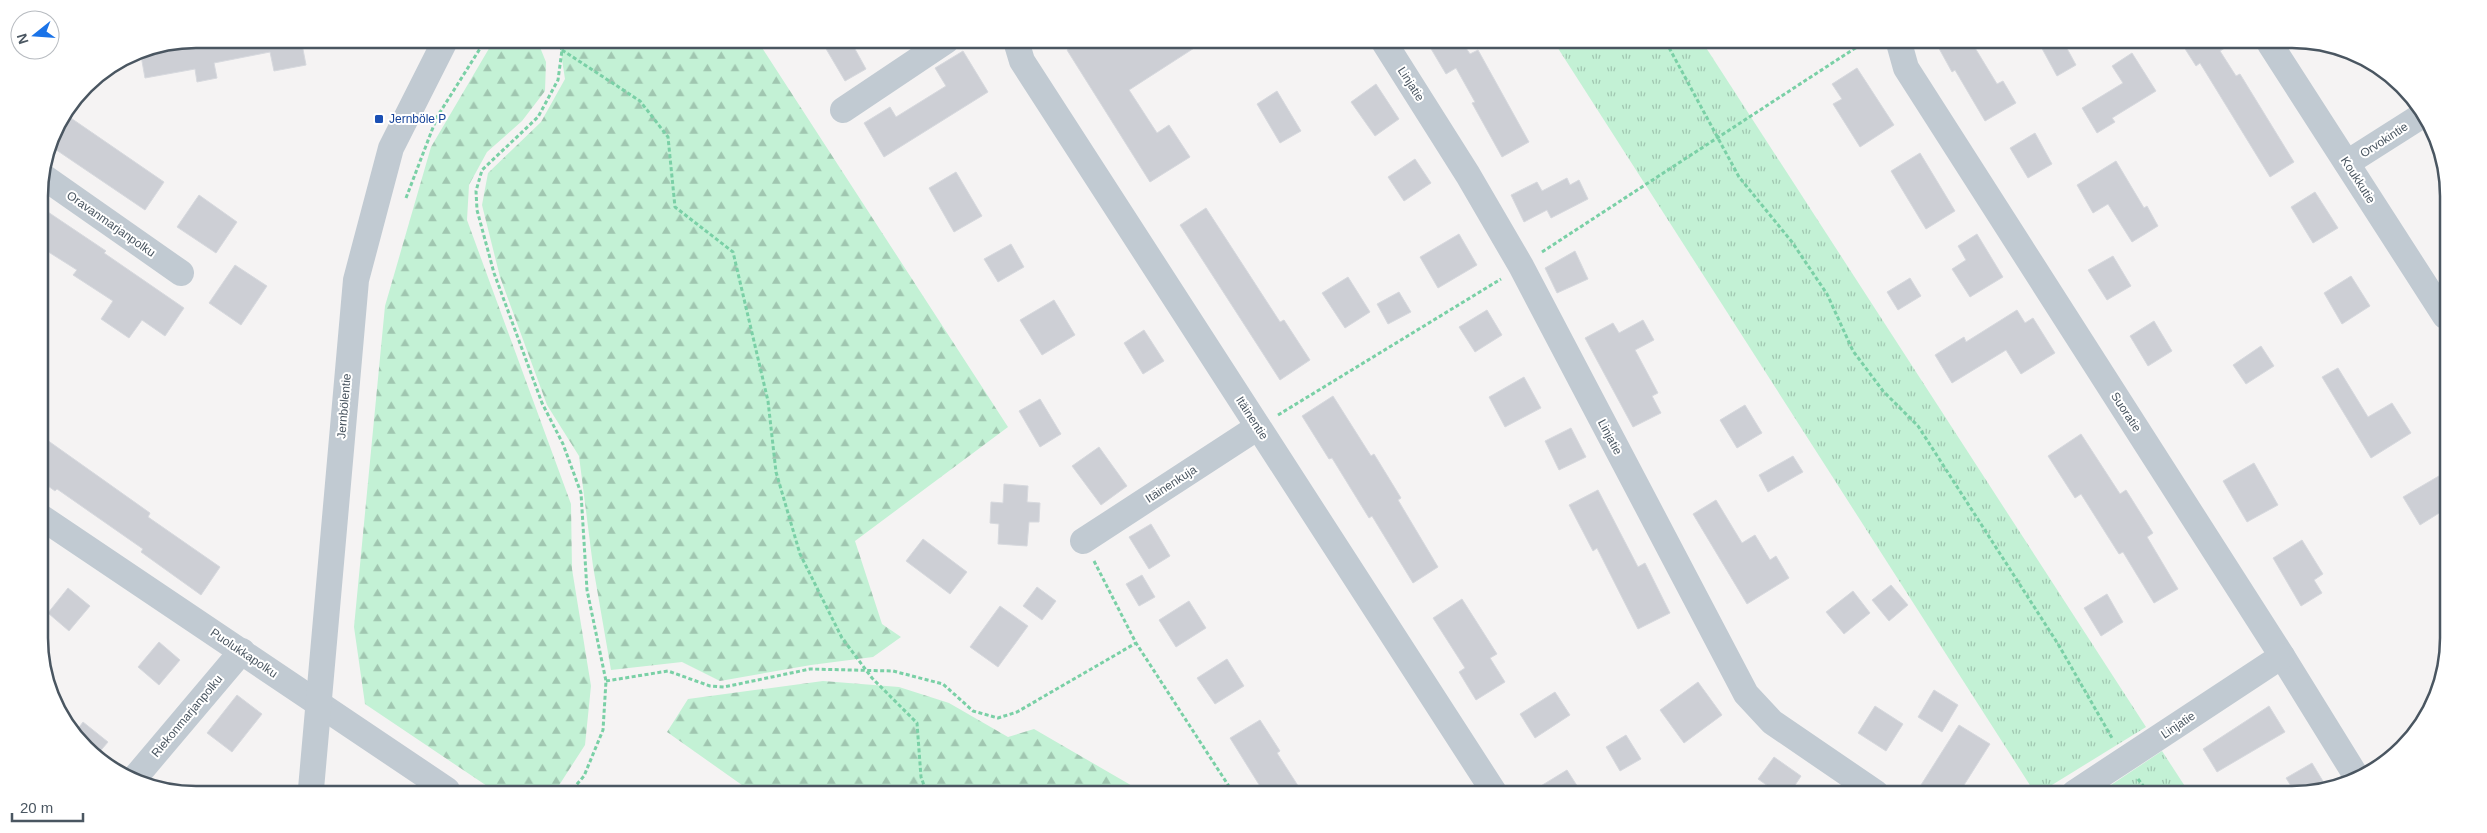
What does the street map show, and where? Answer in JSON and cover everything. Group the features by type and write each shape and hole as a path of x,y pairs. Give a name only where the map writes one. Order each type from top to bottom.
{"street":[{"name":"Jernbölentie","path":"311,786 356,280 391,148 442,47"},
{"path":"843,110 937,47"},
{"name":"Itäinentie","path":"1018,47 1022,61 1490,785"},
{"name":"Linjatie","path":"1387,47 1460,161 1521,266 1746,694 1772,722 1865,785"},
{"name":"Suoratie","path":"1900,47 1906,68 2282,656 2353,772"},
{"name":"Koukkutie","path":"2272,47 2440,308"},
{"name":"Orvokintie","path":"2348,164 2418,118"},
{"name":"Oravanmarjanpolku","path":"49,180 181,273"},
{"name":"Itäinenkuja","path":"1083,541 1258,427"},
{"name":"Puolukkapolku","path":"47,521 441,786"},
{"name":"Riekonmarjanpolku","path":"138,774 242,651"},
{"name":"Linjatie","path":"2087,785 2282,656"}],"path":[{"path":"405,201 437,117 482,47"},
{"path":"560,47 562,50 640,101 668,137 675,208 732,252 768,401 776,472 800,554 842,638 867,671 917,723 921,777 924,786"},
{"path":"1669,47 1739,177 1792,242 1827,294 1852,351 1883,391 1918,426 2058,644 2125,761 2143,785"},
{"path":"1258,427 1521,266 1857,47"},
{"path":"562,50 558,80 538,118 482,170 476,191 476,200 494,273 542,403 563,444 581,493 587,590 606,681 603,730 584,776 576,786"},
{"path":"1083,541 1136,643 1228,786"},
{"path":"606,681 668,671 710,686 724,687 810,669 893,672 943,684 973,711 998,718 1018,712 1136,643"}],"green space":[{"path":"490,47 540,47 546,62 545,91 522,121 487,152 469,185 467,220 571,504 572,569 591,686 585,745 559,786 487,786 365,704 354,627 385,306 431,147"},
{"path":"560,47 762,47 1008,427 855,541 882,624 901,637 873,657 811,665 720,681 682,662 611,670 593,566 579,456 547,405 500,277 482,205 488,173 541,122 565,79"},
{"path":"1557,47 1706,47 2146,727 2052,785 2030,785"},
{"path":"823,681 899,687 949,703 1008,737 1034,729 1132,786 743,786 667,732 688,699"},
{"path":"2162,751 2184,785 2111,785"}],"building":[{"path":"195,47 303,47 306,65 274,71 270,52 214,63 217,78 197,82 195,69 145,78 141,58 176,49"},
{"path":"825,47 854,47 866,69 845,81"},
{"path":"1072,47 1196,47 1129,90 1157,133 1169,125 1190,157 1150,182 1067,50"},
{"path":"1430,47 1465,47 1470,54 1478,50 1529,142 1502,157 1472,103 1475,102 1456,68 1446,74"},
{"path":"1938,47 1974,47 1997,84 2003,81 2016,103 1985,121 1955,70 1952,72"},
{"path":"2041,47 2066,47 2076,65 2057,76"},
{"path":"2184,47 2226,47 2220,51 2236,76 2240,74 2294,162 2270,177 2200,63 2196,66"},
{"path":"963,51 988,92 884,157 864,123 890,107 896,117 946,86 935,68"},
{"path":"2132,53 2156,91 2112,118 2115,122 2097,133 2082,108 2123,83 2112,66"},
{"path":"1857,68 1894,125 1860,147 1833,104 1842,99 1832,84"},
{"path":"1376,84 1399,119 1375,136 1351,102"},
{"path":"1277,91 1301,131 1280,143 1257,104"},
{"path":"70,117 164,182 145,210 56,149"},
{"path":"2035,133 2052,164 2028,178 2010,148"},
{"path":"1920,153 1955,211 1926,229 1891,171"},
{"path":"1415,159 1431,183 1404,201 1388,177"},
{"path":"2116,161 2144,208 2147,206 2158,226 2132,242 2108,204 2093,213 2077,185"},
{"path":"956,172 982,216 954,232 929,188"},
{"path":"1567,178 1570,185 1579,180 1588,199 1551,218 1547,210 1524,222 1511,195 1537,182 1542,191"},
{"path":"2315,192 2338,228 2313,243 2291,207"},
{"path":"199,195 237,222 216,253 177,227"},
{"path":"1206,208 1280,322 1284,320 1310,360 1280,380 1180,225"},
{"path":"48,212 106,251 104,253 184,308 165,336 142,320 129,338 101,319 113,301 73,275 77,270 48,252"},
{"path":"1459,234 1477,265 1438,288 1420,257"},
{"path":"1977,234 2003,277 1970,297 1952,269 1966,260 1958,246"},
{"path":"1011,244 1024,267 998,282 984,259"},
{"path":"1575,251 1588,279 1557,293 1545,268"},
{"path":"2113,256 2131,286 2107,300 2088,270"},
{"path":"235,265 267,286 241,325 209,303"},
{"path":"2351,276 2370,306 2342,324 2324,293"},
{"path":"1348,277 1370,312 1345,328 1322,293"},
{"path":"1910,278 1921,296 1898,310 1887,292"},
{"path":"1399,292 1411,312 1388,324 1377,304"},
{"path":"1054,300 1075,335 1042,355 1020,320"},
{"path":"1487,310 1502,335 1475,352 1459,327"},
{"path":"2017,310 2025,323 2033,318 2055,353 2021,374 2006,350 1952,383 1935,355 1964,337 1966,342"},
{"path":"1643,320 1654,340 1635,350 1658,393 1652,396 1661,413 1633,427 1585,338 1613,323 1619,333"},
{"path":"2154,321 2172,351 2148,366 2130,336"},
{"path":"1144,330 1164,361 1143,374 1124,343"},
{"path":"2261,346 2274,366 2246,384 2233,365"},
{"path":"2338,368 2368,417 2392,403 2411,433 2371,458 2322,377"},
{"path":"1524,377 1541,408 1505,427 1489,397"},
{"path":"1333,396 1371,456 1374,454 1401,498 1398,500 1438,567 1413,583 1372,516 1369,518 1332,458 1329,459 1302,416"},
{"path":"1040,399 1061,434 1040,447 1019,411"},
{"path":"1745,405 1762,433 1737,448 1720,420"},
{"path":"1571,428 1586,457 1559,470 1545,441"},
{"path":"2081,434 2120,494 2126,490 2153,533 2147,537 2178,589 2154,603 2123,552 2119,554 2081,494 2075,498 2048,456"},
{"path":"47,440 150,513 148,517 220,567 201,595 141,552 143,549 57,489 55,491 47,486"},
{"path":"1099,447 1127,486 1101,505 1072,466"},
{"path":"1793,456 1803,472 1768,492 1759,475"},
{"path":"2254,463 2278,505 2247,522 2223,481"},
{"path":"2440,475 2440,512 2420,525 2403,497"},
{"path":"1004,484 1028,486 1027,502 1040,503 1039,522 1029,522 1027,546 998,544 999,524 990,523 991,502 1003,503"},
{"path":"1598,490 1638,567 1645,563 1670,613 1638,629 1597,548 1593,551 1569,505"},
{"path":"1716,500 1742,543 1755,535 1770,560 1776,556 1789,578 1747,604 1693,514"},
{"path":"1151,524 1170,556 1149,569 1129,537"},
{"path":"923,539 967,572 950,594 906,561"},
{"path":"2302,540 2323,574 2314,580 2322,593 2301,606 2273,558"},
{"path":"1142,575 1155,597 1139,606 1126,584"},
{"path":"1891,585 1908,605 1889,621 1872,600"},
{"path":"1037,587 1056,601 1042,620 1023,606"},
{"path":"68,588 90,606 69,631 48,613"},
{"path":"1853,591 1870,613 1844,634 1826,612"},
{"path":"2107,594 2123,622 2101,636 2084,608"},
{"path":"1462,599 1497,654 1490,658 1505,682 1476,700 1459,672 1465,668 1433,618"},
{"path":"1189,601 1206,628 1176,647 1159,620"},
{"path":"1000,606 1028,626 998,667 970,647"},
{"path":"159,642 180,660 159,685 138,667"},
{"path":"1227,659 1244,686 1215,704 1197,678"},
{"path":"1698,682 1722,715 1684,743 1660,710"},
{"path":"1934,690 1958,705 1942,732 1918,717"},
{"path":"1555,692 1570,715 1535,738 1520,714"},
{"path":"237,695 262,714 232,752 207,733"},
{"path":"1875,706 1903,724 1886,751 1858,733"},
{"path":"2269,706 2285,732 2217,772 2203,749"},
{"path":"1260,720 1280,751 1277,753 1298,785 1260,785 1230,738"},
{"path":"83,722 108,742 100,751 78,728"},
{"path":"1959,725 1990,744 1964,785 1921,785"},
{"path":"1626,735 1641,759 1620,771 1606,747"},
{"path":"1774,757 1801,776 1795,785 1767,785 1758,779"},
{"path":"2312,763 2324,782 2290,785 2286,778"},
{"path":"1567,770 1577,785 1542,785"}],"place":[{"name":"Jernböle P","path":"379,119"}]}
